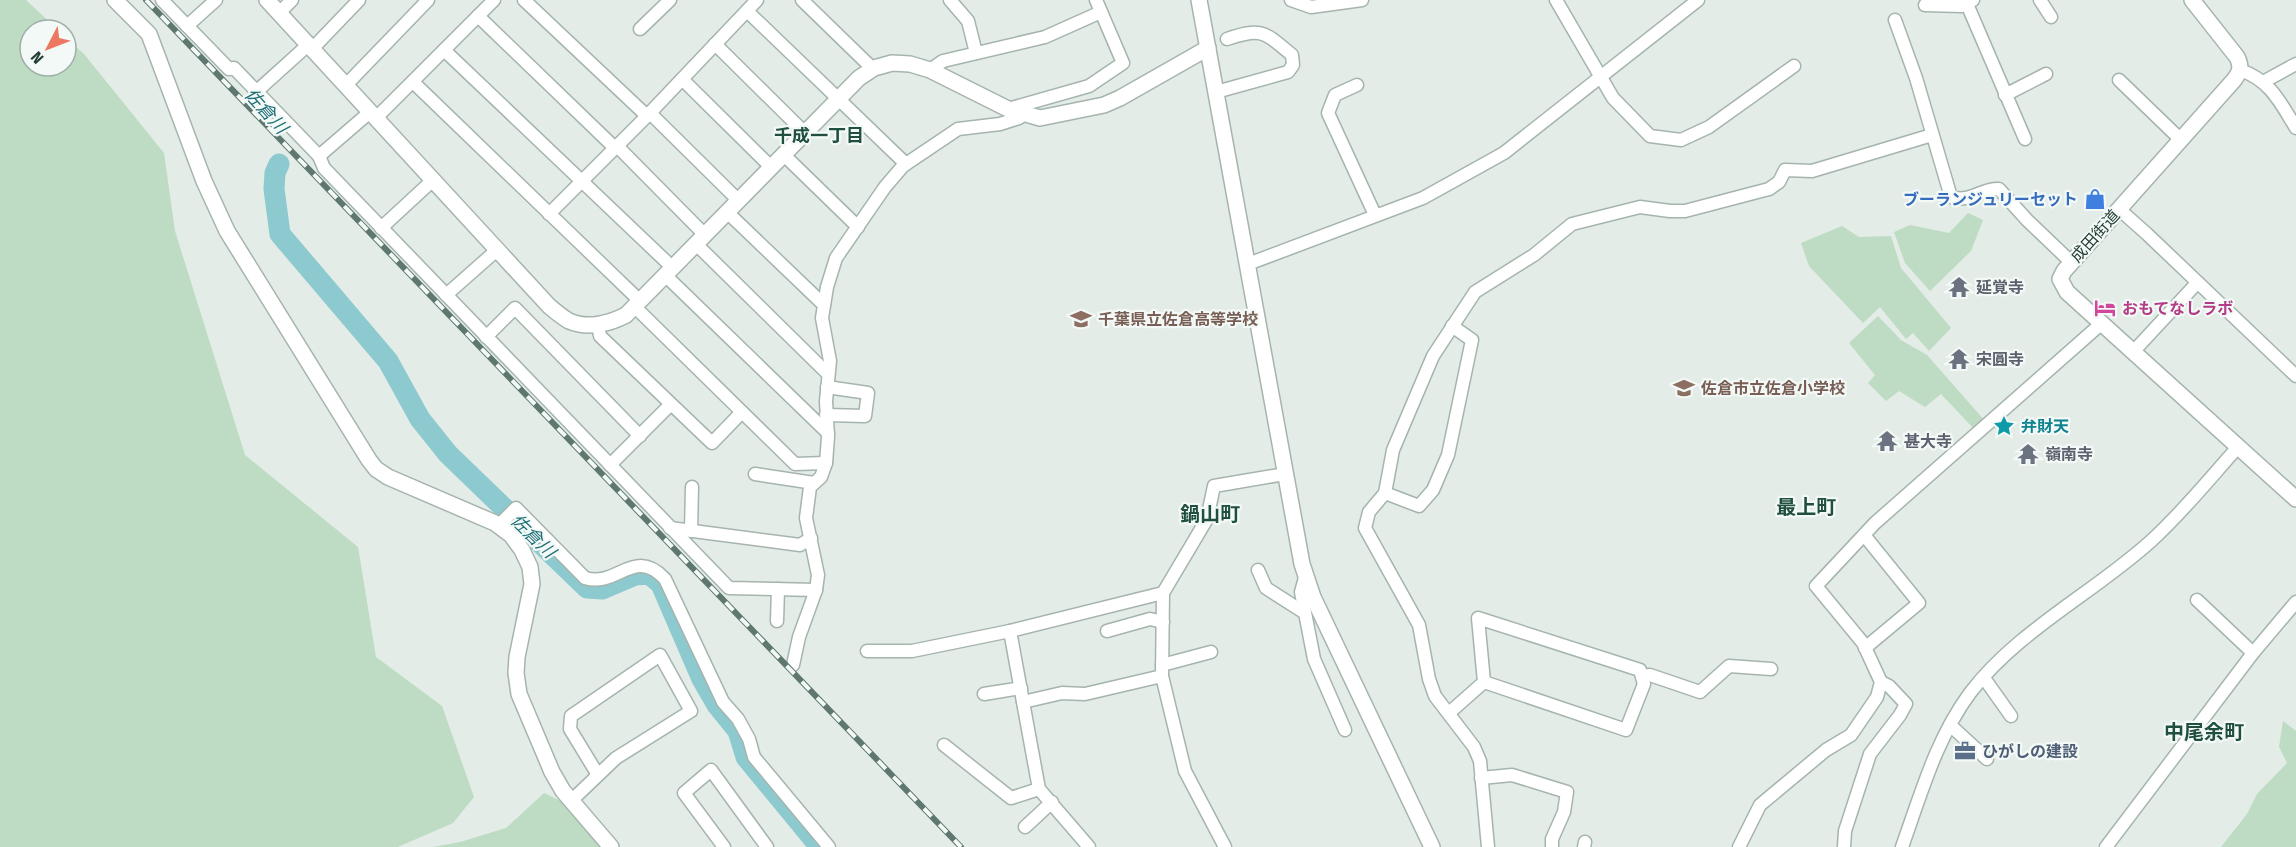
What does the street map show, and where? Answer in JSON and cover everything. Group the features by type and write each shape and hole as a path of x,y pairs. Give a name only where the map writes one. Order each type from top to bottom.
{"street":[{"path":"116,0 149,34 204,181 227,231 369,460 376,469 388,477 498,525 511,534 522,550 530,567 532,584 517,657 516,673 519,694 552,772 571,801 611,847"},
{"path":"162,0 229,69 234,68 318,156 324,168 381,228 729,588 816,590"},
{"path":"187,26 216,0"},
{"path":"267,0 549,306 570,321 598,326 614,322 626,315 859,78 873,69 892,63 910,64 930,70 1013,111 1040,118 1104,105 1208,48"},
{"path":"279,13 292,0"},
{"path":"256,91 310,47 359,0"},
{"path":"345,85 428,0"},
{"path":"318,156 413,82 494,0"},
{"path":"524,0 739,201"},
{"path":"640,28 670,0"},
{"path":"549,214 648,115 757,0"},
{"path":"802,0 873,69"},
{"path":"950,0 968,21 976,53"},
{"path":"1199,0 1285,474 1306,574 1313,597 1432,847"},
{"path":"1291,0 1311,7 1362,0"},
{"path":"1556,0 1613,98 1650,136 1681,140 1709,127 1794,66"},
{"path":"1248,264 1424,198 1504,153 1698,0"},
{"path":"2040,0 2051,17"},
{"path":"2192,0 2236,57 2240,63 2240,70 2252,74 2270,88 2296,128"},
{"path":"1925,5 1962,6 1970,2 2005,95 2025,139"},
{"path":"930,70 943,61 1045,37 1099,6 1123,63 1089,86 1013,111"},
{"path":"747,11 906,164"},
{"path":"478,16 616,147 828,374"},
{"path":"1895,20 1916,78 1951,197 1966,199 1999,189 2027,220 2072,262"},
{"path":"1216,92 1288,72 1293,66 1292,55 1264,33 1247,33 1227,39"},
{"path":"715,44 805,133"},
{"path":"444,50 582,181 828,433"},
{"path":"2263,82 2296,64"},
{"name":"成田街道","path":"2240,70 2234,80 2072,262 2060,279 2067,292 2296,499"},
{"path":"2005,95 2046,74"},
{"path":"682,79 771,167"},
{"path":"2119,80 2180,139"},
{"path":"413,82 549,214 795,464 826,463"},
{"path":"1357,86 1335,94 1328,113 1375,215"},
{"path":"793,665 799,637 816,590 818,575 806,518 810,487 821,477 826,463 827,387 830,361 822,318 836,258 885,187 906,164 958,129 1000,124 1019,118 1013,111"},
{"path":"1488,847 1480,761 1474,747 1435,696 1429,679 1419,625 1365,528 1369,512 1385,494 1393,450 1433,356 1475,292 1534,255 1572,224 1640,207 1685,211 1769,189 1779,182 1785,170 1812,171 1932,135"},
{"path":"784,155 858,227"},
{"path":"381,228 433,180"},
{"path":"2120,210 2296,376"},
{"path":"727,212 824,305"},
{"path":"446,295 497,250"},
{"path":"2133,352 2197,283"},
{"path":"486,336 515,308 639,436"},
{"path":"1844,847 1845,831 1870,754 1906,704 1889,686 1881,682 1865,648 1816,586 1864,535 2102,323"},
{"path":"598,326 600,336 712,443 742,412"},
{"path":"1385,494 1419,506 1433,490 1448,455 1472,340 1452,326"},
{"path":"826,415 866,416 868,393 827,387"},
{"path":"610,465 670,405"},
{"path":"1902,847 1934,754 1971,692 2025,638 2151,541 2238,447"},
{"path":"755,474 814,483"},
{"path":"1225,847 1185,771 1162,670 1163,593 1207,519 1214,486 1285,474"},
{"path":"691,531 692,487"},
{"path":"498,525 516,508 585,578 606,579 630,566 644,566 656,570 666,579 723,702 738,719 749,739 754,757 829,847"},
{"path":"670,528 800,545 811,538"},
{"path":"1864,535 1919,603 1865,648"},
{"path":"1258,570 1266,588 1305,613"},
{"path":"1306,574 1300,592 1314,659 1345,730"},
{"path":"777,589 777,621"},
{"path":"867,651 912,651 1010,631 1163,593"},
{"path":"2197,600 2253,653"},
{"path":"2106,847 2253,653 2296,602"},
{"path":"1478,618 1640,670 1644,684 1626,730 1484,682 1478,618"},
{"path":"1107,631 1150,619 1163,622"},
{"path":"1010,631 1040,789 1089,847"},
{"path":"1023,702 1062,693 1085,694 1210,652"},
{"path":"571,801 616,758 691,711 660,655 571,716 570,729 598,775"},
{"path":"1642,676 1650,675 1700,692 1729,666 1771,669"},
{"path":"1984,678 2011,716"},
{"path":"1449,713 1484,682"},
{"path":"1739,847 1760,805 1826,750 1851,735 1877,697 1881,682"},
{"path":"984,694 1021,688"},
{"path":"1950,725 1987,759"},
{"path":"944,745 1011,798 1040,789"},
{"path":"724,847 684,793 711,770 767,847"},
{"path":"1481,778 1512,776 1567,792 1563,812 1552,839 1552,847"},
{"path":"1024,827 1052,802"}],"green space":[{"path":"0,0 26,0 45,18 18,18 18,78 78,78 78,49 164,153 175,231 245,455 358,547 376,657 442,706 474,797 453,823 398,847 0,847"},
{"path":"1968,213 1983,220 1971,251 1930,291 1905,263 1894,232 1910,225 1949,233"},
{"path":"1842,226 1859,237 1891,236 1901,268 1951,328 1929,351 1913,333 1906,339 1880,307 1863,323 1809,266 1801,243"},
{"path":"1878,316 1901,340 1927,355 1985,421 1975,430 1941,394 1925,407 1899,391 1886,401 1868,383 1875,375 1849,343"},
{"path":"2283,721 2296,731 2296,847 2221,847 2247,814 2257,794 2287,763 2279,747"},
{"path":"544,793 582,811 612,847 433,847 460,842 506,828"}],"waterway":[{"name":"佐倉川","path":"279,164 275,173 274,189 280,234 388,361 420,419 448,454 587,588 602,589 635,575 649,574 661,584 702,679 717,705 738,731 746,757 820,847"}],"railway":[{"path":"146,0 961,847"}],"place":[{"name":"ブーランジュリーセット","path":"2095,199"},
{"name":"延覚寺","path":"1959,287"},
{"name":"おもてなしラボ","path":"2105,308"},
{"name":"千葉県立佐倉高等学校","path":"1081,319"},
{"name":"宋圓寺","path":"1959,359"},
{"name":"佐倉市立佐倉小学校","path":"1684,388"},
{"name":"弁財天","path":"2004,426"},
{"name":"甚大寺","path":"1887,441"},
{"name":"嶺南寺","path":"2028,454"},
{"name":"ひがしの建設","path":"1965,751"}],"district":[{"name":"千成一丁目","path":"819,136"},
{"name":"最上町","path":"1806,507"},
{"name":"鍋山町","path":"1210,514"},
{"name":"中尾余町","path":"2204,732"}]}
